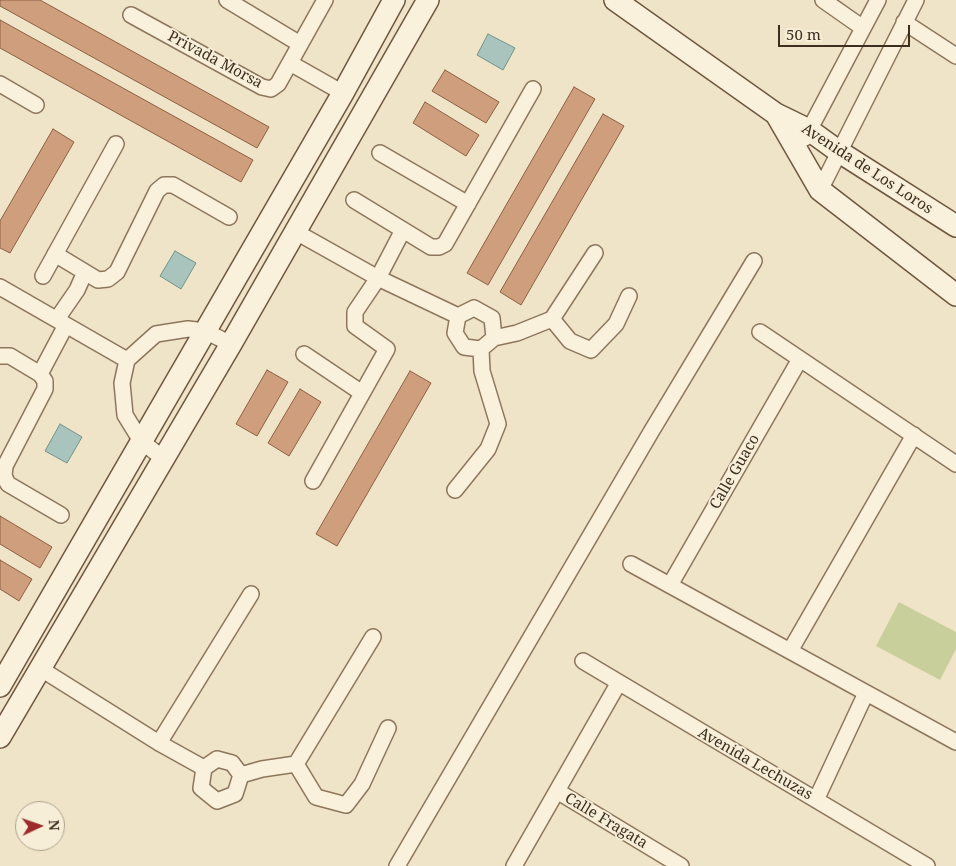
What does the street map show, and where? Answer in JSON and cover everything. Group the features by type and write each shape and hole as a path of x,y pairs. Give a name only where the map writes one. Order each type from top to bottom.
{"main road":[{"path":"0,738 296,232 428,0"},
{"name":"Avenida de Los Loros","path":"615,0 776,114 809,130 838,151 956,226"},
{"path":"0,686 343,93 392,4 416,21"},
{"name":"Avenida de Los Loros","path":"776,114 820,190 956,295"}],"street":[{"path":"227,0 300,44"},
{"name":"Privada Morsa","path":"131,14 262,87 271,89 278,84 325,0"},
{"path":"823,0 863,28"},
{"path":"797,152 878,0"},
{"path":"820,190 838,151 916,0"},
{"path":"904,22 956,56"},
{"path":"290,63 343,93"},
{"path":"0,84 36,105"},
{"path":"354,200 431,247 439,248 445,244 533,88"},
{"path":"43,276 116,144"},
{"path":"380,153 468,204"},
{"path":"54,254 98,280 108,279 116,272 157,191 164,185 173,185 229,217"},
{"path":"312,481 387,349 355,326 355,312 378,278 403,230"},
{"path":"296,232 378,278 458,316"},
{"path":"458,316 454,333 464,347 481,349 494,338 517,333 552,319 595,252"},
{"path":"397,866 651,432 754,261"},
{"path":"40,374 84,272"},
{"path":"0,286 127,360"},
{"path":"552,319 570,342 591,350 616,324 628,296"},
{"path":"458,316 474,308 492,318 494,338"},
{"path":"164,459 141,441 125,415 122,383 127,360 156,334 188,329 205,331 231,344"},
{"path":"760,332 956,464"},
{"path":"456,490 488,449 498,424 482,371 481,349"},
{"path":"304,354 362,393"},
{"path":"0,356 10,356 40,374 45,381 45,389 5,466 4,476 8,484 61,515"},
{"name":"Calle Guaco","path":"670,585 800,359"},
{"path":"790,651 914,435"},
{"path":"632,564 956,742"},
{"path":"158,743 251,594"},
{"path":"296,764 373,637"},
{"name":"Avenida Lechuzas","path":"583,662 927,866"},
{"path":"41,669 158,743 204,768"},
{"name":"Calle Fragata","path":"514,866 618,684"},
{"path":"816,800 866,693"},
{"path":"296,764 316,796 346,806 362,784 388,728"},
{"path":"217,760 232,762 241,775 235,794 217,801 201,788 204,768 217,760"},
{"path":"241,775 262,769 296,764"},
{"name":"Calle Fragata","path":"557,791 672,864"}],"green space":[{"path":"899,602 956,632 956,649 940,680 876,646"}],"water":[{"path":"488,34 515,48 503,70 477,55"},
{"path":"175,251 196,263 181,289 160,276"},
{"path":"60,424 82,437 67,463 45,451"}],"building":[{"path":"0,0 40,0 269,127 257,148 0,6"},
{"path":"0,20 253,160 241,182 0,48"},
{"path":"445,70 499,102 486,123 432,91"},
{"path":"574,87 595,99 488,285 467,273"},
{"path":"425,102 479,135 466,156 413,123"},
{"path":"603,114 624,126 521,305 500,292"},
{"path":"53,129 74,142 10,253 0,248 0,221"},
{"path":"267,370 288,382 257,436 236,424"},
{"path":"410,371 431,383 337,546 316,534"},
{"path":"300,389 321,402 289,456 268,443"},
{"path":"0,516 52,547 40,568 0,544"},
{"path":"0,560 32,579 19,601 0,589"}]}
